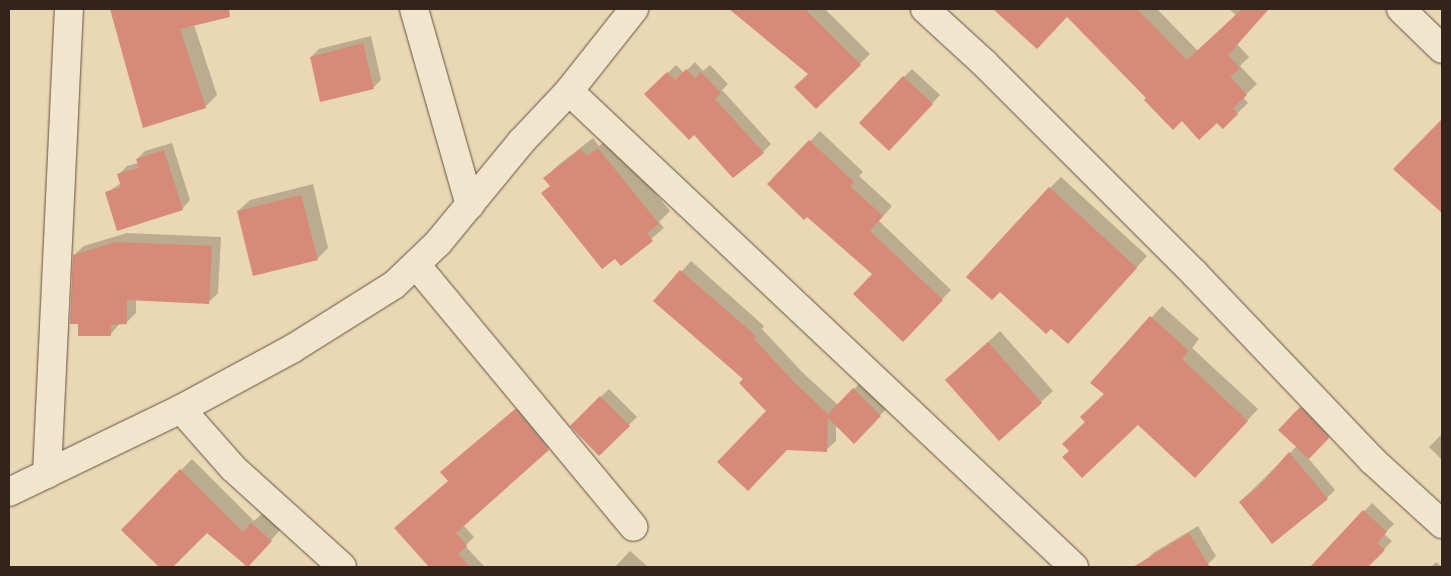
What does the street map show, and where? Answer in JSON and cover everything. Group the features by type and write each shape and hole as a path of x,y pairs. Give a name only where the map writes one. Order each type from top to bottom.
{"street":[{"path":"47,474 69,9"},
{"path":"414,9 470,205"},
{"path":"9,492 181,409 358,310 418,266 521,142 569,91 634,9"},
{"path":"925,9 985,64 1195,274 1372,460 1442,524"},
{"path":"1401,9 1442,49"},
{"path":"569,91 1074,567"},
{"path":"418,266 634,527"},
{"path":"181,409 233,468 342,567"}],"building":[{"path":"110,9 229,9 230,17 180,29 206,108 143,128"},
{"path":"729,9 805,9 861,65 816,109 794,87 808,74"},
{"path":"993,9 1137,9 1187,60 1242,9 1269,9 1228,55 1240,68 1230,77 1247,95 1233,108 1238,114 1223,129 1217,123 1199,140 1182,121 1173,130 1144,100 1146,98 1067,17 1037,49"},
{"path":"363,43 374,89 320,102 310,57"},
{"path":"686,69 695,78 701,72 721,93 715,99 764,153 733,178 694,135 689,140 644,94 667,72 675,80"},
{"path":"903,76 933,104 889,151 859,123"},
{"path":"1442,119 1442,213 1393,169"},
{"path":"809,140 854,182 850,186 883,216 870,231 943,300 903,342 853,294 872,274 807,217 804,220 767,184"},
{"path":"598,148 659,224 647,233 653,241 621,266 615,259 602,269 541,193 550,186 543,178 581,149 587,156"},
{"path":"164,150 183,210 117,231 105,192 121,187 117,174 139,168 136,159"},
{"path":"1049,187 1137,268 1068,344 1051,329 1046,334 1000,292 992,300 966,277"},
{"path":"301,195 318,260 253,276 237,211"},
{"path":"116,242 212,246 209,304 127,300 127,324 111,325 111,336 78,336 78,324 70,324 73,255"},
{"path":"680,270 756,336 754,339 794,382 828,414 853,388 881,416 854,444 828,418 827,452 787,450 748,491 717,462 766,411 739,383 743,379 653,301"},
{"path":"1150,316 1189,351 1182,359 1248,421 1195,478 1138,425 1082,478 1062,457 1069,451 1062,444 1085,422 1080,417 1104,394 1090,383"},
{"path":"988,342 1042,403 999,441 945,380"},
{"path":"600,396 630,426 599,456 570,426"},
{"path":"1300,407 1329,438 1309,459 1278,430"},
{"path":"515,409 549,450 456,533 467,546 458,554 470,567 429,567 394,528 448,481 440,472"},
{"path":"1289,452 1328,499 1272,544 1239,502 1259,486"},
{"path":"180,469 243,532 251,523 272,541 248,567 207,533 173,567 159,567 121,530"},
{"path":"1363,510 1387,532 1377,543 1385,550 1368,567 1310,567"},
{"path":"1189,533 1210,567 1133,567"}]}
